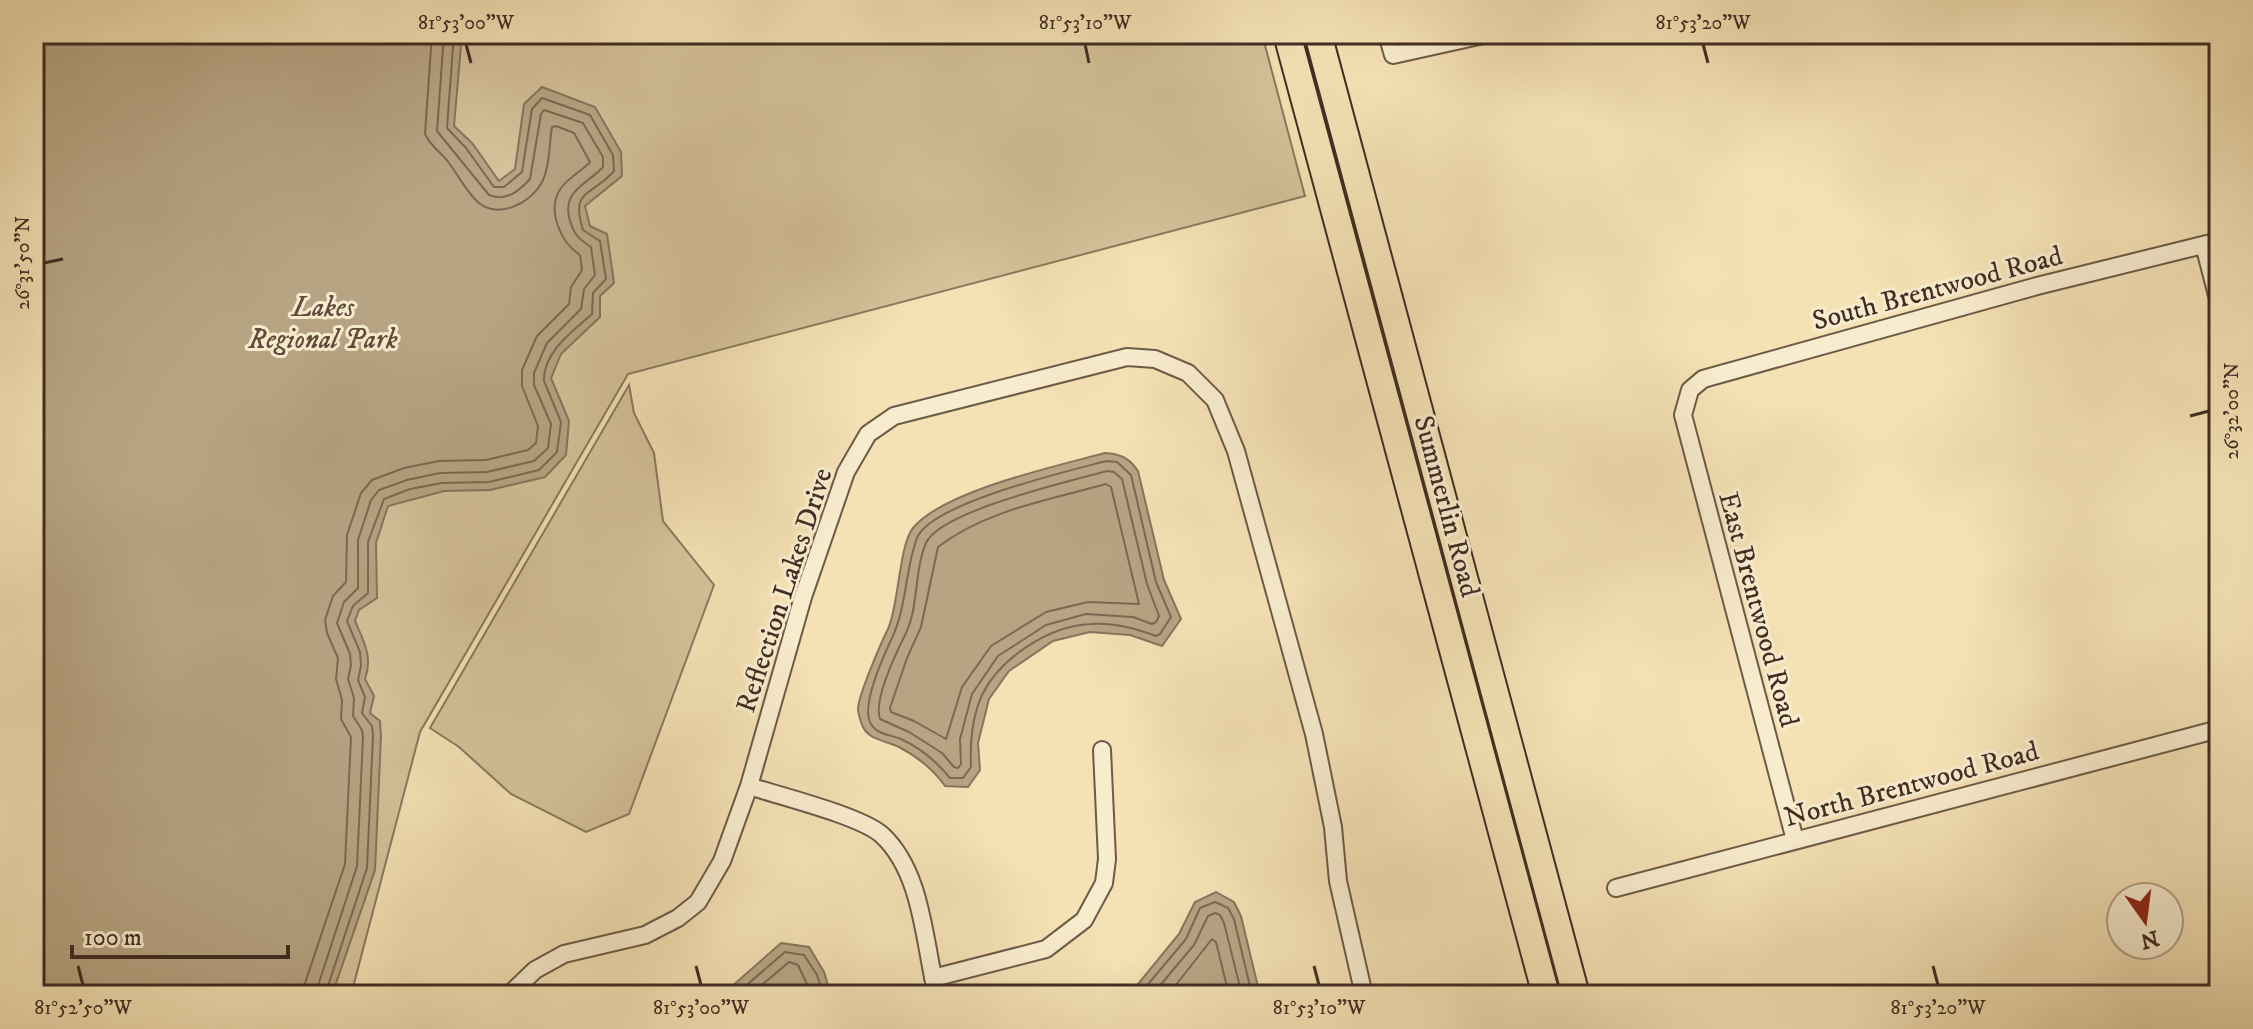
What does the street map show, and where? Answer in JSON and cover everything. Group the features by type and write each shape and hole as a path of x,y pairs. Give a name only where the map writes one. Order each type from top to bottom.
{"main road":[{"name":"Summerlin Road","path":"1287,34 1546,995"},
{"name":"Summerlin Road","path":"1318,34 1576,995"}],"street":[{"path":"1387,34 1393,55 1488,34"},
{"path":"2211,243 2219,303"},
{"name":"South Brentwood Road","path":"1690,390 1707,377 2211,243"},
{"name":"Reflection Lakes Drive","path":"509,995 535,970 564,954 645,935 678,918 698,902 722,861 749,786 803,597 846,472 868,434 894,416 1127,357 1155,359 1188,373 1215,400 1236,451 1314,734 1333,827 1338,881 1364,995"},
{"name":"East Brentwood Road","path":"1690,390 1683,415 1795,840"},
{"name":"North Brentwood Road","path":"1616,888 2219,729"},
{"path":"749,786 860,822 881,834 902,860 916,897 935,987 1046,949 1084,920 1104,883 1107,859 1102,750"}],"green space":[{"name":"Lakes Regional Park","path":"34,34 1262,34 1305,196 628,374 420,732 351,995 34,995"},
{"path":"629,385 634,413 654,453 663,521 714,585 629,814 586,832 511,794 459,747 430,728"}],"water":[{"name":"Lakes Regional Park","path":"34,34 462,34 454,126 472,143 499,181 515,169 524,104 542,87 595,107 621,152 622,176 585,206 590,226 607,234 614,283 600,296 600,317 561,354 551,378 569,421 566,455 545,477 490,490 444,491 388,506 376,543 377,598 359,610 355,621 368,657 365,679 374,696 370,713 380,721 375,870 332,995 34,995"},
{"path":"1105,453 1124,458 1138,471 1164,580 1181,619 1162,646 1130,635 1090,632 1053,641 1009,671 989,699 978,743 980,770 968,787 945,786 913,755 869,735 858,711 875,657 892,618 908,536 928,515 974,491"},
{"path":"1216,892 1234,902 1241,916 1260,995 1129,995 1179,934 1195,902"},
{"path":"781,943 809,947 824,972 831,995 722,995"}]}
